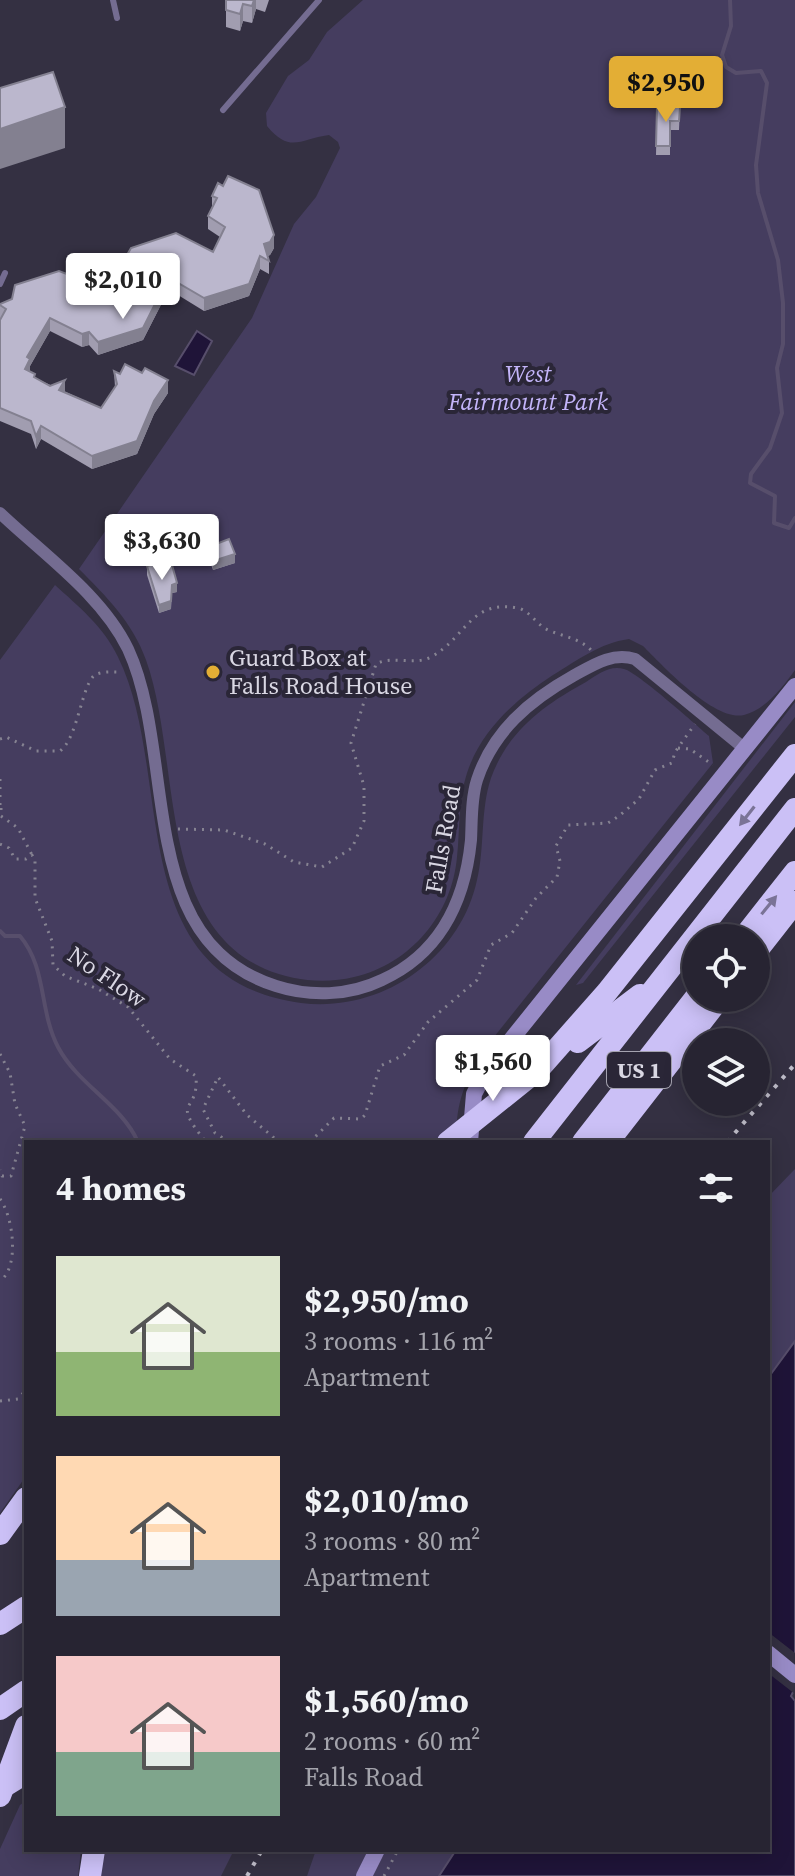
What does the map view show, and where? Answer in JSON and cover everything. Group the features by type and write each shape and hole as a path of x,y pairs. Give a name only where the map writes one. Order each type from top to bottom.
{"highway":[{"path":"539,1069 600,1002 795,755"},
{"path":"537,1139 795,809"},
{"path":"754,924 795,872"},
{"path":"770,934 795,902"},
{"path":"450,1140 539,1069 663,978"},
{"name":"US 1","path":"585,1140 684,1012"},
{"path":"610,1140 709,1012"},
{"path":"0,1534 24,1501"},
{"path":"0,1709 24,1692"},
{"path":"0,1796 24,1731"},
{"path":"0,1789 24,1774"},
{"path":"90,1876 94,1852"}],"main road":[{"path":"470,1140 474,1094 486,1071 795,686"},
{"path":"770,1655 795,1675"},
{"path":"364,1876 376,1852"}],"street":[{"name":"Falls Road","path":"0,513 114,624 136,670 146,706 177,881 187,907 213,947 235,966 261,981 305,993 334,993 379,982 419,957 440,934 457,905 468,866 474,792 496,742 516,716 541,695 601,661"},
{"path":"601,661 619,656 635,659 745,749"}],"lane":[{"path":"113,0 117,18"},
{"path":"223,110 319,0"},
{"path":"0,284 5,273"}],"path":[{"path":"167,830 224,830 265,844 294,862 322,867 352,848 364,821 364,786 351,743 374,669 380,661 429,658 447,645 481,611 494,606 523,610 546,630 588,647 601,661"},
{"path":"0,739 6,737 36,751 60,751 70,740 93,676 136,670"},
{"path":"312,1140 334,1118 355,1119 365,1115 376,1070 386,1061 404,1055 428,1022 477,980 491,945 512,933 540,893 557,877 560,861 556,846 568,825 608,823 619,816 639,799 655,770 672,763 678,748 702,714"},
{"path":"678,748 696,753 724,775"},
{"path":"0,779 1,816 18,828 32,855 19,860 9,848 0,844"},
{"name":"No Flow","path":"32,855 37,867 35,898 52,941 53,965 65,976 98,989 128,1007 170,1059 193,1073 196,1089 186,1115 192,1129 204,1140"},
{"path":"0,1054 10,1073 15,1104 22,1117 23,1134 11,1176 2,1176 0,1170"},
{"path":"226,1140 215,1133 203,1109 218,1077 247,1115 277,1140"},
{"path":"23,1134 27,1140"},
{"path":"0,1199 8,1215 11,1253 9,1271 0,1281"},
{"path":"0,1401 18,1399 24,1392"},
{"path":"384,1876 397,1852"}],"green space":[{"name":"West Fairmount Park","path":"363,0 795,0 795,670 766,703 744,715 732,715 705,702 643,646 629,639 599,648 553,675 501,717 473,757 462,794 453,878 447,898 425,934 393,961 375,970 354,977 320,981 265,969 230,946 205,914 189,876 178,833 157,699 146,660 126,622 79,569 252,318 294,224 316,197 340,148 338,142 329,135 296,142 282,140 267,126 266,113 288,76 309,60 327,32"},
{"path":"55,585 98,627 118,657 135,704 163,864 178,913 204,955 243,986 301,1003 331,1004 360,999 413,975 435,956 454,934 468,908 477,880 488,791 498,761 529,721 600,673 614,668 624,669 653,688 709,736 713,763 486,1047 463,1092 457,1116 457,1140 24,1140 24,1479 0,1513 0,660"},
{"path":"795,702 795,717 583,983 576,985"},
{"path":"795,1169 795,1341 770,1375 770,1195"},
{"path":"24,1802 24,1852 81,1852 78,1876 0,1876 0,1849"},
{"path":"99,1852 233,1852 221,1876 97,1876"},
{"path":"315,1852 455,1852 439,1876 307,1876"}],"shaded area":[{"path":"197,331 212,341 194,375 175,366"},
{"path":"795,1341 795,1688 791,1696 795,1701 795,1876 439,1876 455,1852 770,1852 770,1375"}],"pier":[{"path":"770,1634 795,1653 795,1694 770,1675"}],"building":[{"path":"226,0 254,0 252,6 243,4 240,14 226,10"},
{"path":"53,72 65,107 0,129 0,88"},
{"path":"657,107 680,107 679,121 670,121 670,146 656,146"},
{"path":"228,176 259,190 274,235 270,242 264,244 269,261 260,256 249,284 204,298 167,280 143,328 98,342 89,332 82,334 50,318 27,357 30,359 25,369 35,374 34,377 50,386 65,380 59,390 101,408 117,384 114,371 120,374 125,364 142,373 145,368 168,380 154,401 137,441 92,456 41,426 36,436 31,421 0,408 0,320 6,309 0,304 12,299 15,285 59,271 67,274 69,281 75,279 107,295 123,263 130,261 127,255 131,248 176,233 213,252 225,227 208,216 217,198 212,196 218,183 223,186"},
{"path":"229,539 235,554 213,561 208,547"},
{"path":"160,562 161,568 172,565 177,583 172,585 171,601 159,605 147,566"}],"waterway":[{"path":"730,0 731,26 722,55 726,67 736,73 761,71 767,83 756,165 758,193 778,260 783,303 783,344 777,368 782,413 770,448 751,474 750,483 775,496 774,523 789,528 795,518"},
{"path":"0,931 5,936 20,936 29,948 52,1033 66,1060 121,1116 137,1140"}],"railway":[{"path":"729,1140 795,1064"},
{"path":"247,1876 261,1852"}],"place":[{"name":"Guard Box at Falls Road House","path":"213,672"}]}
